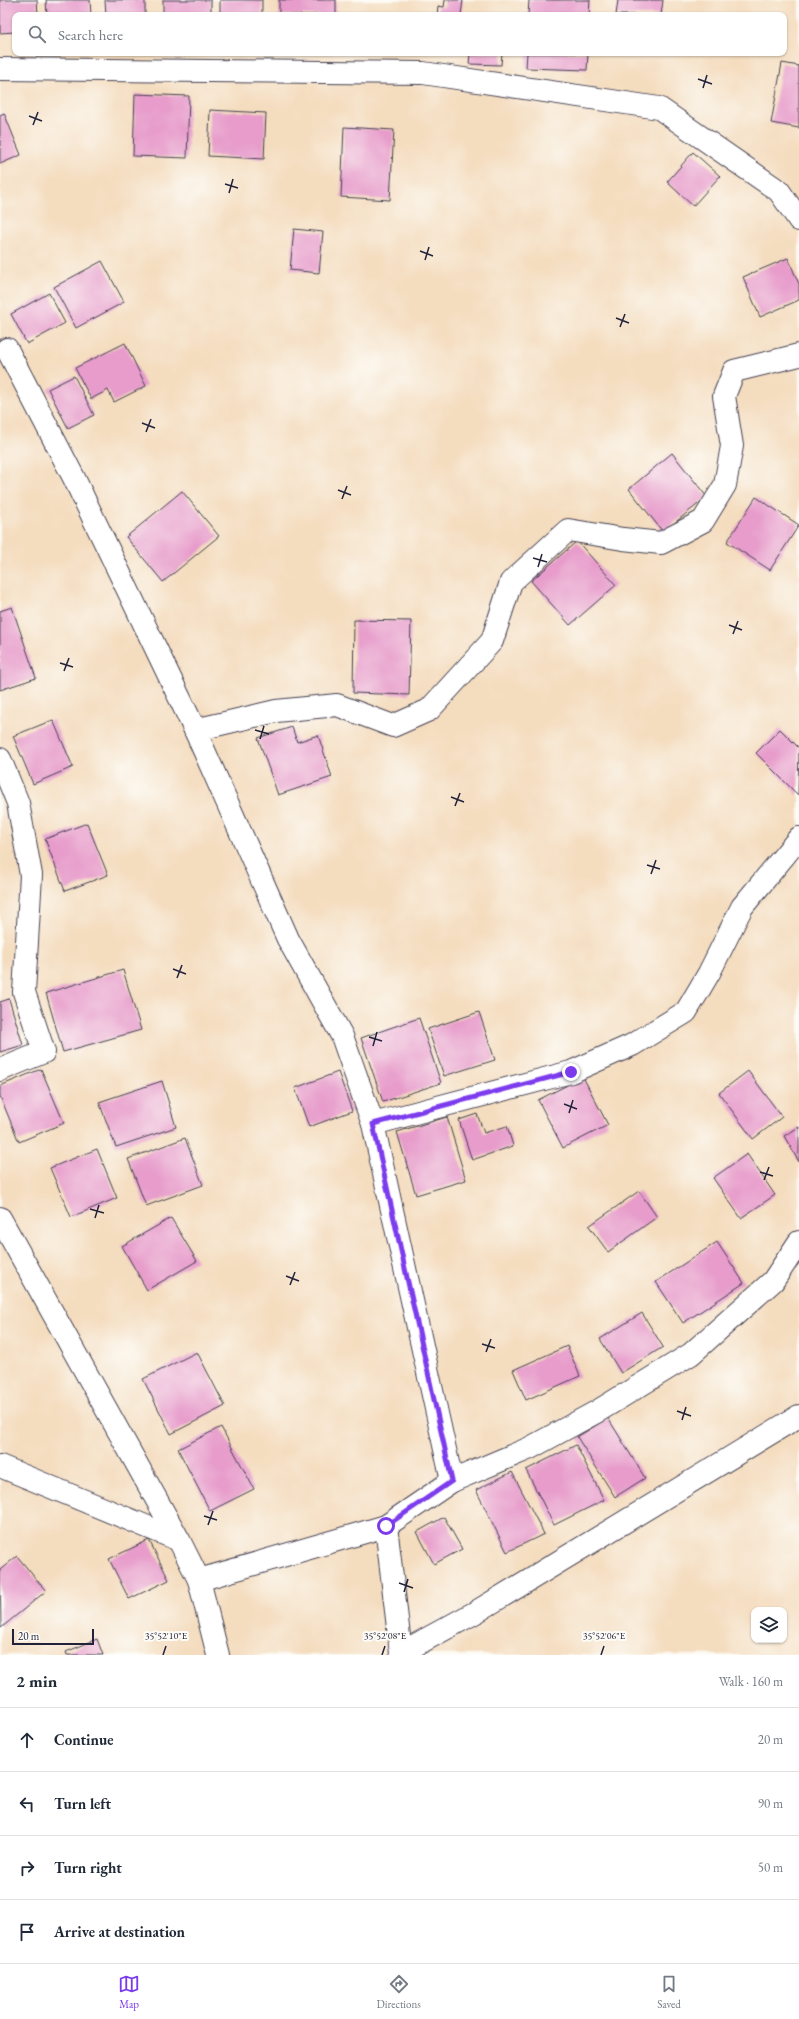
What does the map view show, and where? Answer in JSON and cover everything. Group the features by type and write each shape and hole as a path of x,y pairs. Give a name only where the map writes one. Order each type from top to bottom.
{"street":[{"path":"0,69 423,73 659,108 779,191 799,220"},
{"path":"7,349 74,478 195,730 288,939 342,1036 373,1124 452,1481"},
{"path":"195,730 276,711 338,705 393,726 429,710 492,641 510,582 568,530 623,539 661,543 703,520 725,485 732,446 724,396 734,371 799,355"},
{"path":"0,759 18,803 31,875 24,992 44,1052 0,1070"},
{"path":"373,1124 571,1072 632,1045 686,1012 709,973 742,907 799,838"},
{"path":"0,1218 179,1540 199,1580 218,1655"},
{"path":"199,1580 386,1526 452,1481 530,1448 598,1411 691,1354 773,1281 799,1242"},
{"path":"386,1526 401,1654 476,1612 799,1416"},
{"path":"0,1466 179,1540"}],"building":[{"path":"0,0 37,0 38,12 12,12 12,32 0,33"},
{"path":"46,0 90,0 91,12 47,12"},
{"path":"105,0 145,0 145,12 106,12"},
{"path":"163,0 211,0 211,12 163,12"},
{"path":"220,0 262,0 262,12 220,12"},
{"path":"279,0 336,0 336,12 279,12"},
{"path":"445,0 463,0 461,12 437,12 438,6 444,7"},
{"path":"529,0 590,0 589,12 528,12"},
{"path":"618,0 663,0 661,12 616,12"},
{"path":"470,56 502,56 501,65 469,64"},
{"path":"527,56 588,56 587,70 526,68"},
{"path":"782,63 799,66 799,128 771,123"},
{"path":"135,94 189,96 187,158 133,156"},
{"path":"210,110 266,113 264,159 208,156"},
{"path":"4,113 21,155 0,164 0,115"},
{"path":"344,127 394,130 390,200 341,197"},
{"path":"693,152 720,176 693,206 667,182"},
{"path":"294,229 323,232 319,273 290,270"},
{"path":"788,258 799,284 799,300 760,317 743,277"},
{"path":"102,261 124,302 76,328 54,287"},
{"path":"49,293 65,323 27,344 11,314"},
{"path":"125,343 146,386 114,402 108,390 91,399 75,368"},
{"path":"74,376 94,415 68,428 48,389"},
{"path":"672,453 707,497 663,532 629,489"},
{"path":"182,491 219,536 163,582 126,537"},
{"path":"756,497 799,525 770,570 727,542"},
{"path":"577,541 616,585 570,625 531,581"},
{"path":"12,607 36,678 0,690 0,611"},
{"path":"354,620 411,621 409,695 353,693"},
{"path":"53,720 73,767 33,784 13,736"},
{"path":"292,727 297,742 318,735 332,777 278,795 258,738"},
{"path":"780,729 799,748 798,795 756,753"},
{"path":"87,823 108,875 65,891 45,839"},
{"path":"123,970 141,1030 63,1052 46,993"},
{"path":"9,999 23,1045 0,1052 0,1002"},
{"path":"479,1012 495,1060 444,1076 428,1029"},
{"path":"419,1018 441,1083 383,1102 361,1038"},
{"path":"41,1069 64,1123 19,1142 0,1096 0,1086"},
{"path":"748,1071 782,1117 753,1139 719,1093"},
{"path":"338,1072 352,1111 309,1127 295,1088"},
{"path":"583,1077 608,1125 563,1148 538,1100"},
{"path":"162,1081 176,1127 116,1147 99,1102"},
{"path":"477,1114 484,1133 507,1126 513,1146 472,1160 459,1120"},
{"path":"447,1117 466,1180 416,1195 397,1132"},
{"path":"799,1127 799,1162 784,1136"},
{"path":"185,1138 203,1185 146,1206 128,1159"},
{"path":"97,1149 117,1198 71,1217 50,1168"},
{"path":"747,1154 775,1195 741,1218 713,1178"},
{"path":"639,1191 657,1217 608,1252 589,1226"},
{"path":"171,1218 197,1261 147,1290 122,1246"},
{"path":"717,1242 744,1283 683,1323 656,1282"},
{"path":"642,1313 663,1347 621,1373 600,1339"},
{"path":"567,1346 580,1376 526,1400 513,1370"},
{"path":"197,1352 225,1406 171,1434 143,1379"},
{"path":"608,1418 645,1478 615,1497 577,1437"},
{"path":"221,1427 254,1489 210,1511 178,1449"},
{"path":"576,1445 604,1500 554,1525 526,1470"},
{"path":"512,1472 544,1534 507,1552 476,1490"},
{"path":"444,1517 462,1549 434,1564 417,1532"},
{"path":"149,1540 169,1580 129,1599 109,1559"},
{"path":"17,1556 46,1591 1,1628 0,1570"},
{"path":"97,1639 103,1655 67,1655 66,1652"}],"route":[{"path":"386,1526 452,1481 373,1124 571,1072"}]}
